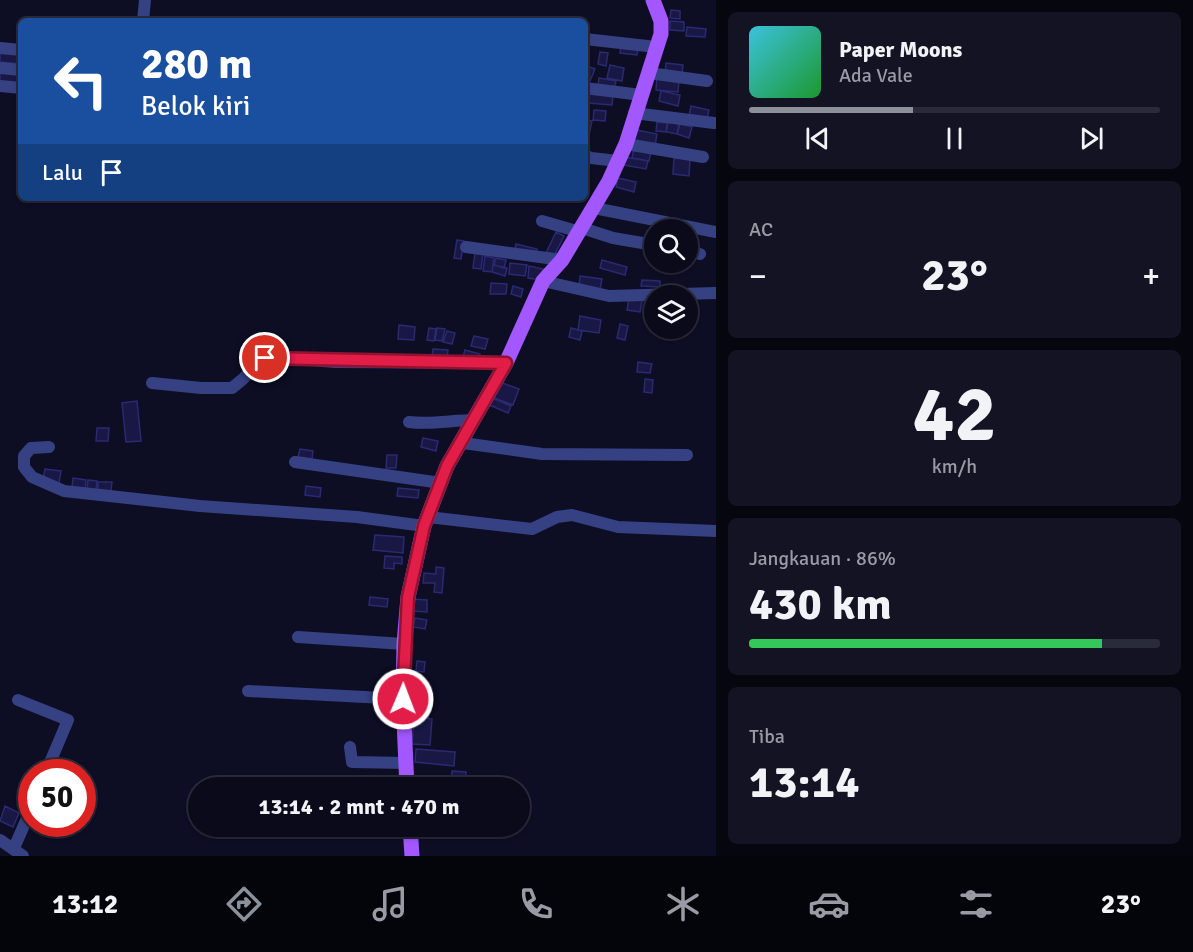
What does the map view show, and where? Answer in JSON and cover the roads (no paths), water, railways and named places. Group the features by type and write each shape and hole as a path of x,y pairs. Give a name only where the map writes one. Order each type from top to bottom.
{"main road":[{"path":"407,777 403,699 404,644 409,588 426,521 447,466 463,443 506,363 543,281 562,260 581,230 626,144 662,27 652,0"},
{"path":"411,837 412,856"}],"street":[{"path":"143,18 145,0"},
{"path":"588,39 656,47"},
{"path":"0,48 18,50"},
{"path":"0,68 18,70"},
{"path":"649,73 707,81"},
{"path":"0,86 18,88"},
{"path":"588,88 641,95"},
{"path":"634,113 714,123"},
{"path":"626,144 703,157"},
{"path":"588,156 618,161"},
{"path":"594,208 716,232"},
{"path":"542,221 644,243"},
{"path":"466,247 562,260"},
{"path":"543,281 609,296 716,293"},
{"path":"152,383 201,388 232,388 259,361 276,357 335,362 506,363"},
{"path":"409,422 433,424 447,420 475,420"},
{"path":"463,443 542,454 687,455"},
{"path":"49,447 32,448 24,456 24,467 32,477 64,492 200,507 532,528 557,517 572,515 618,527 716,531"},
{"path":"295,462 441,483"},
{"path":"298,637 404,644"},
{"path":"248,691 403,699"},
{"path":"18,700 68,720 52,759"},
{"path":"350,747 352,762 406,763"},
{"path":"0,840 19,852 23,837"}]}
